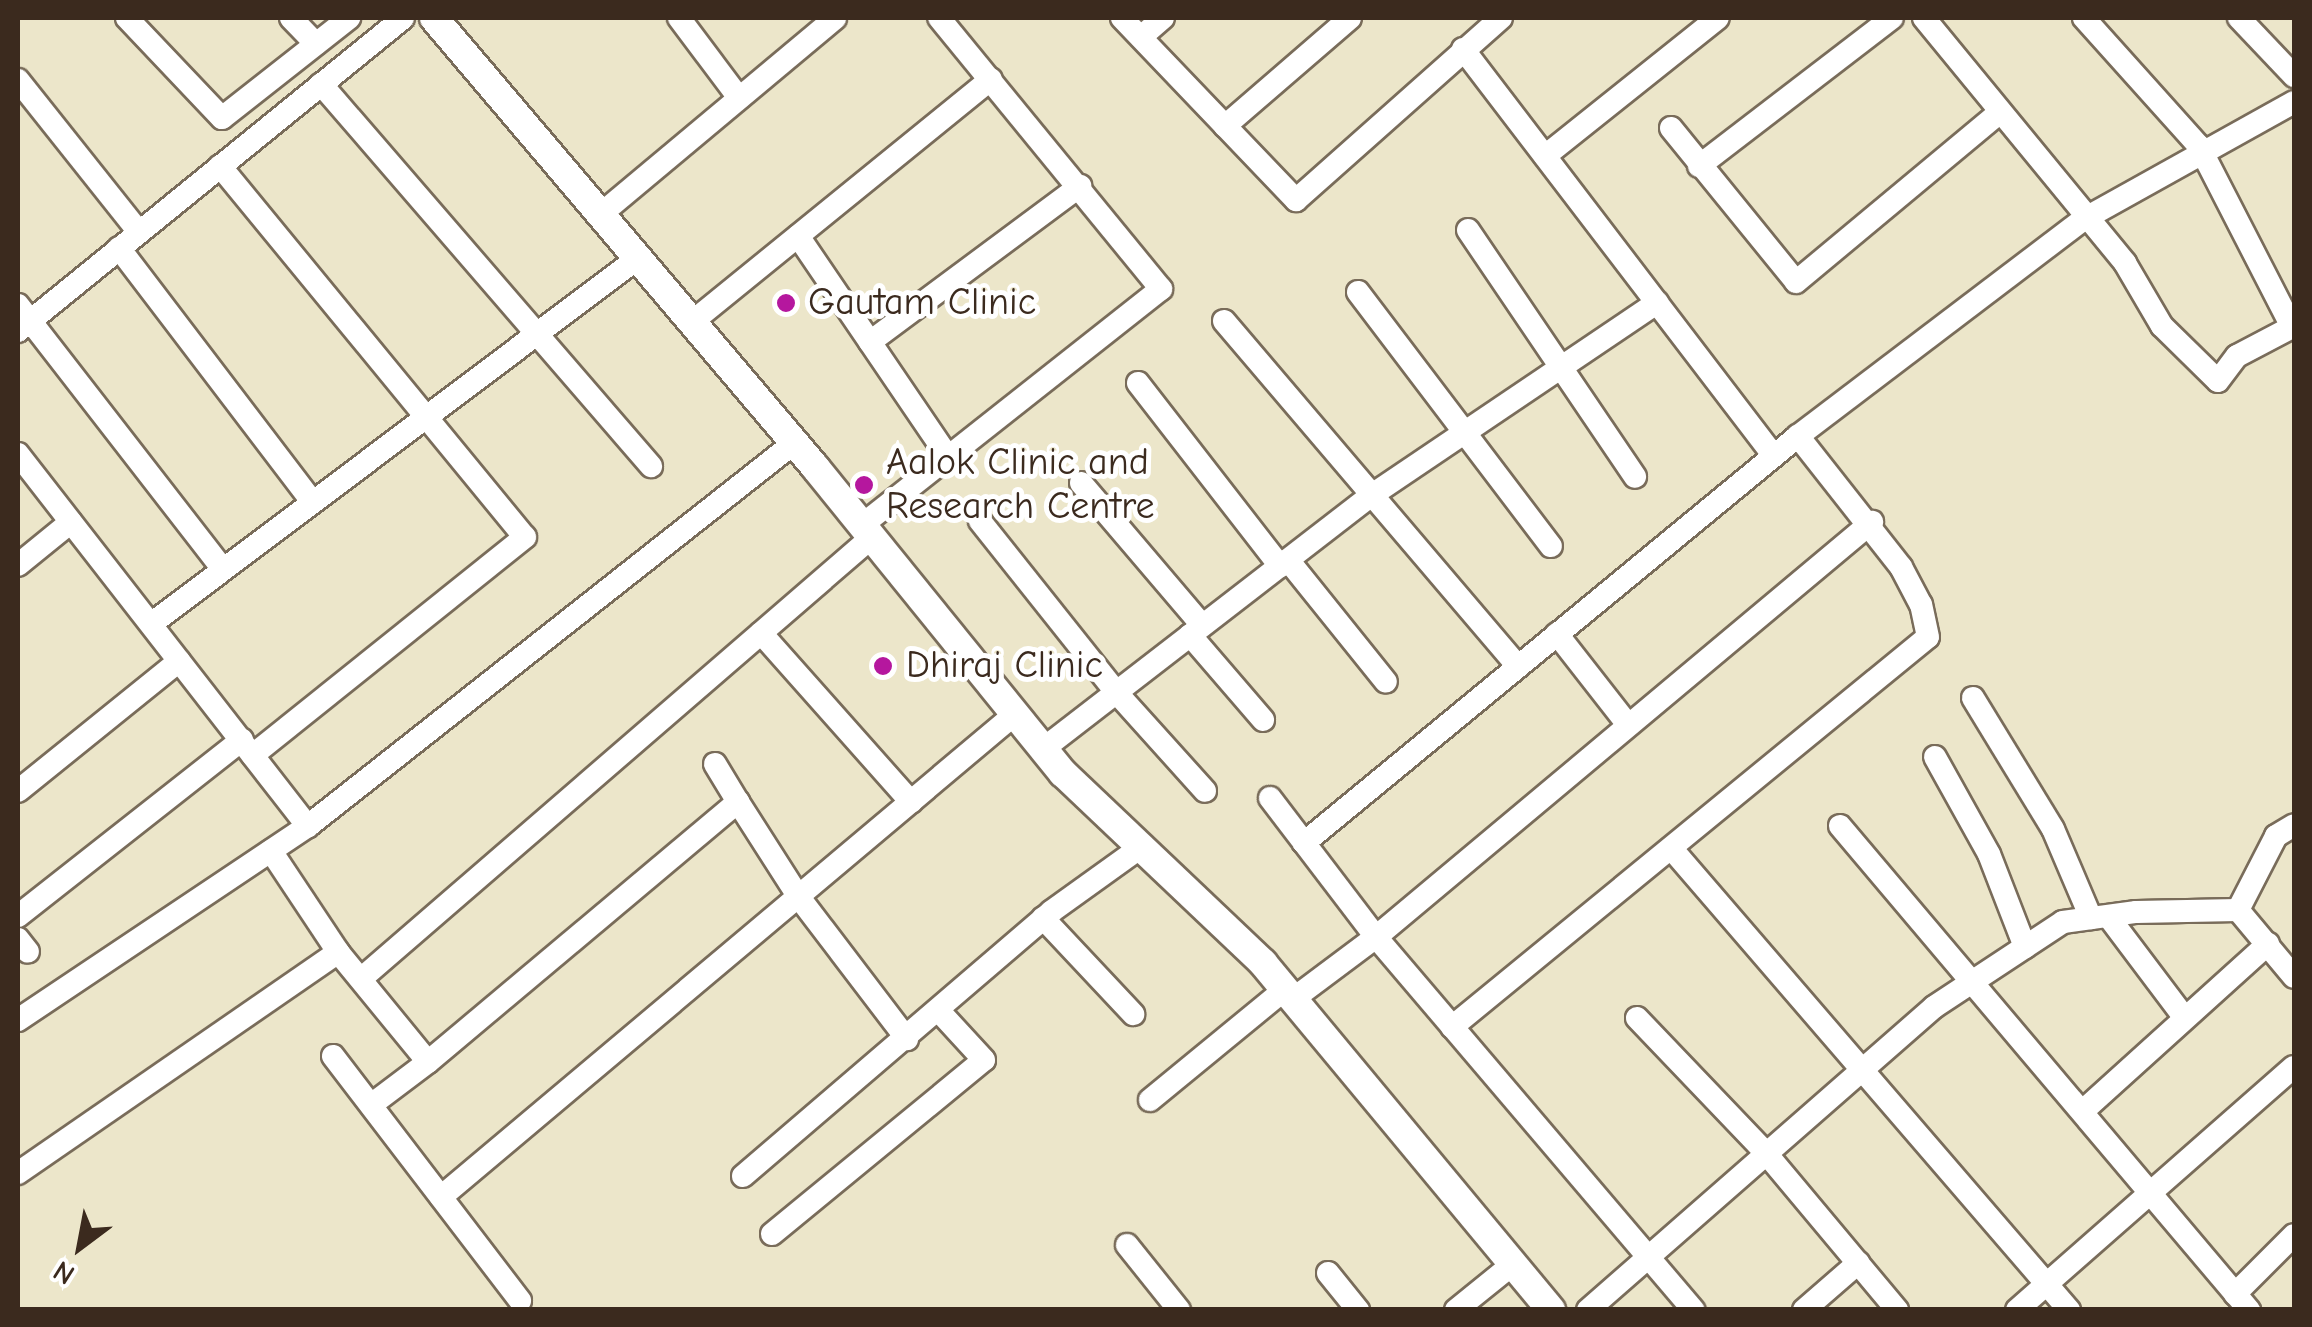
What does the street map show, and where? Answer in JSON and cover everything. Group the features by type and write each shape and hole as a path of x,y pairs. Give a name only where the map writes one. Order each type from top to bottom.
{"street":[{"path":"126,18 222,118 348,18"},
{"path":"292,18 316,44"},
{"path":"222,569 22,319 120,248 402,18"},
{"path":"434,18 794,443 1043,748 1289,994 1551,1310"},
{"path":"679,18 738,98"},
{"path":"362,978 761,633 948,457 1161,289 939,18"},
{"path":"1122,18 1296,200 1500,18"},
{"path":"1141,38 1163,18"},
{"path":"1225,126 1350,18"},
{"path":"1545,156 1718,18"},
{"path":"1699,166 1892,18"},
{"path":"1924,18 2084,219 2125,263 2162,326 2218,381 2237,356 2294,327 2203,152 2084,18"},
{"path":"2239,18 2294,76"},
{"path":"601,214 825,21"},
{"path":"1462,49 1774,456"},
{"path":"692,322 991,79"},
{"path":"18,80 139,232"},
{"path":"322,84 651,466"},
{"path":"1304,843 1798,436 2084,219 2294,102"},
{"path":"1671,128 1796,282 1998,113"},
{"path":"18,916 247,748 524,536 428,412 220,166"},
{"path":"870,342 1080,186"},
{"path":"1468,230 1635,477"},
{"path":"798,236 948,457"},
{"path":"120,248 312,500"},
{"path":"151,624 428,412 638,258"},
{"path":"1358,292 1551,546"},
{"path":"1043,748 1372,495 1657,303"},
{"path":"1224,321 1518,666"},
{"path":"1138,383 1386,682"},
{"path":"1452,1027 1928,637 1922,605 1872,522 1798,436"},
{"path":"18,1020 308,826 794,443"},
{"path":"18,454 308,826"},
{"path":"1081,483 1263,720"},
{"path":"18,564 71,522"},
{"path":"980,522 1116,692 1205,791"},
{"path":"1150,1100 1289,994 1376,938 1872,522"},
{"path":"761,633 911,802"},
{"path":"1557,634 1628,726"},
{"path":"18,791 179,661"},
{"path":"1973,698 2053,829 2101,919 2184,1017"},
{"path":"441,1197 1015,714"},
{"path":"1935,756 1989,854 2025,947"},
{"path":"716,764 798,896 908,1039"},
{"path":"1270,798 1376,938 1694,1310"},
{"path":"371,1106 738,802"},
{"path":"2238,910 2276,836 2294,825"},
{"path":"1840,826 2084,1110 2242,1302 2294,1235"},
{"path":"744,1176 908,1039 1043,918 1140,847"},
{"path":"1671,848 1860,1072 2069,1310"},
{"path":"271,852 338,952 428,1062"},
{"path":"1588,1310 1860,1072 1974,980 2063,922 2136,912 2238,910 2294,978"},
{"path":"1043,918 1133,1014"},
{"path":"2084,1110 2268,944"},
{"path":"19,1169 338,952"},
{"path":"772,1234 984,1060 939,1011"},
{"path":"1637,1018 1765,1152 1897,1310"},
{"path":"333,1056 520,1301"},
{"path":"2017,1310 2150,1189 2294,1067"},
{"path":"1127,1246 1179,1310"},
{"path":"1804,1310 1858,1263"},
{"path":"1456,1310 1513,1264"},
{"path":"1328,1273 1358,1310"}],"place":[{"name":"Gautam Clinic","path":"786,303"},
{"name":"Aalok Clinic and Research Centre","path":"864,485"},
{"name":"Dhiraj Clinic","path":"883,666"}]}
